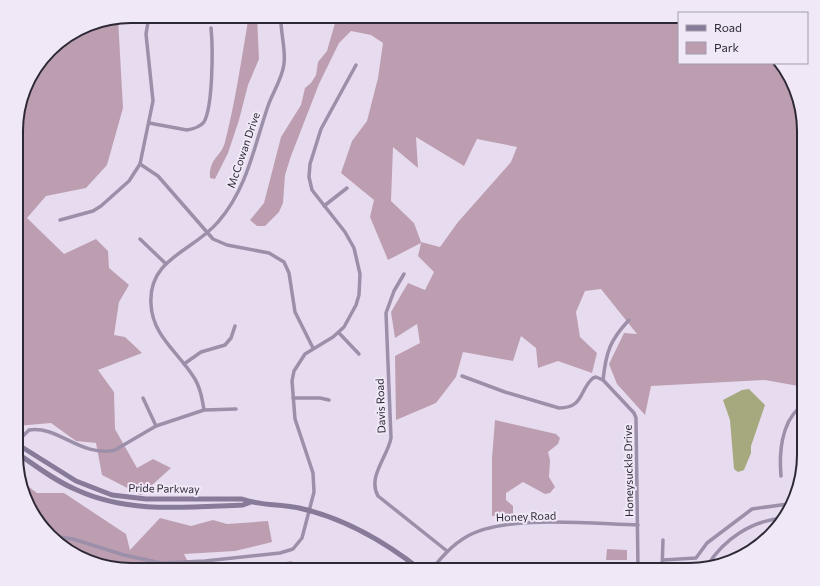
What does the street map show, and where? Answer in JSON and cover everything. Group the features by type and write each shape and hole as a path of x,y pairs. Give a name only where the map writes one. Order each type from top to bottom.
{"main road":[{"name":"Pride Parkway","path":"23,447 76,481 112,495 146,499 242,499 251,502 282,505 309,511 335,519 361,530 385,544 411,563"},
{"name":"Pride Parkway","path":"23,457 68,486 111,503 144,507 243,505 251,502"}],"street":[{"path":"60,220 92,211 101,206 129,182 140,164 149,123 153,94 146,34 148,23"},
{"name":"McCowan Drive","path":"204,410 198,384 160,334 152,313 152,290 156,278 165,263 207,233 222,218 243,184 268,105 280,78 284,55 282,23"},
{"path":"149,123 187,130 193,129 203,123 207,113 213,64 211,28"},
{"path":"62,538 88,542 148,561 174,563 280,553 293,549 302,538 314,492 314,478 297,427 292,381 294,371 302,358 313,348 338,333 350,317 358,300 358,263 352,244 312,190 309,177 310,164 328,115 356,65"},
{"path":"140,164 158,176 213,239 221,243 269,253 284,262 289,274 295,312 313,348"},
{"path":"324,206 347,188"},
{"path":"140,239 165,263"},
{"name":"Davis Road","path":"404,274 394,291 386,313 390,446 374,482 375,491 378,496 447,552"},
{"path":"462,376 505,392 559,408 567,408 576,403 594,378 603,380 605,362 610,344 629,320"},
{"path":"184,364 201,352 225,345 232,338 235,326"},
{"path":"338,333 359,354"},
{"name":"Honeysuckle Drive","path":"603,380 634,413 636,418 638,563"},
{"path":"142,398 156,426"},
{"path":"293,398 320,398 329,400"},
{"path":"23,436 29,430 40,429 95,452 107,452 115,450 156,426 204,410 236,409"},
{"path":"781,476 780,459 782,440 790,421 797,410"},
{"path":"663,560 696,558 707,542 752,509 785,504"},
{"path":"712,560 722,547 741,532 763,522 776,519"},
{"name":"Honey Road","path":"437,563 447,552 466,536 496,525 540,523 638,526"},
{"path":"662,540 663,563"}],"green space":[{"path":"248,23 257,23 259,59 248,85 239,120 228,153 215,179 210,178 211,166 225,142 238,82"},
{"path":"335,23 678,23 678,64 774,64 783,77 791,96 797,124 797,386 765,380 651,386 645,415 617,384 609,364 624,333 637,334 601,289 585,291 576,312 580,337 597,353 592,373 558,361 538,368 536,348 521,336 513,361 463,352 456,377 436,403 396,420 395,356 420,343 417,324 395,338 391,312 408,283 425,290 434,272 418,256 421,243 388,260 370,217 374,200 341,173 352,141 367,121 378,78 383,43 371,35 351,31 339,43 319,84 291,156 285,175 283,203 279,212 265,226 257,226 250,220 264,203 281,137 301,105 305,88 311,83 316,75 318,62 327,51","holes":["416,137 464,166 477,139 517,147 511,162 458,222 440,247 421,242 414,223 391,201 393,147 418,168"]},
{"path":"118,24 123,108 107,165 86,188 46,196 27,218 64,254 96,239 108,251 109,268 129,285 119,302 114,335 125,337 142,353 98,370 114,392 115,429 137,468 153,459 171,468 141,495 102,475 96,443 76,441 51,423 23,425 24,117 29,96 37,77 60,50 77,37 90,31"},
{"path":"495,420 556,434 560,438 558,444 548,452 550,460 549,477 555,487 550,493 545,494 523,482 506,493 506,500 513,506 513,514 492,516 492,458"},
{"path":"28,486 37,493 64,493 126,534 130,550 160,518 191,526 213,520 227,524 268,521 272,542 235,551 184,554 188,563 124,563 110,561 83,552 65,541 45,521 34,503"},
{"path":"607,549 627,550 627,560 606,560"},
{"path":"292,561 292,563 280,563"}],"shaded area":[{"path":"749,389 765,405 751,446 751,453 744,470 738,472 734,469 730,420 723,400 742,390"}]}
